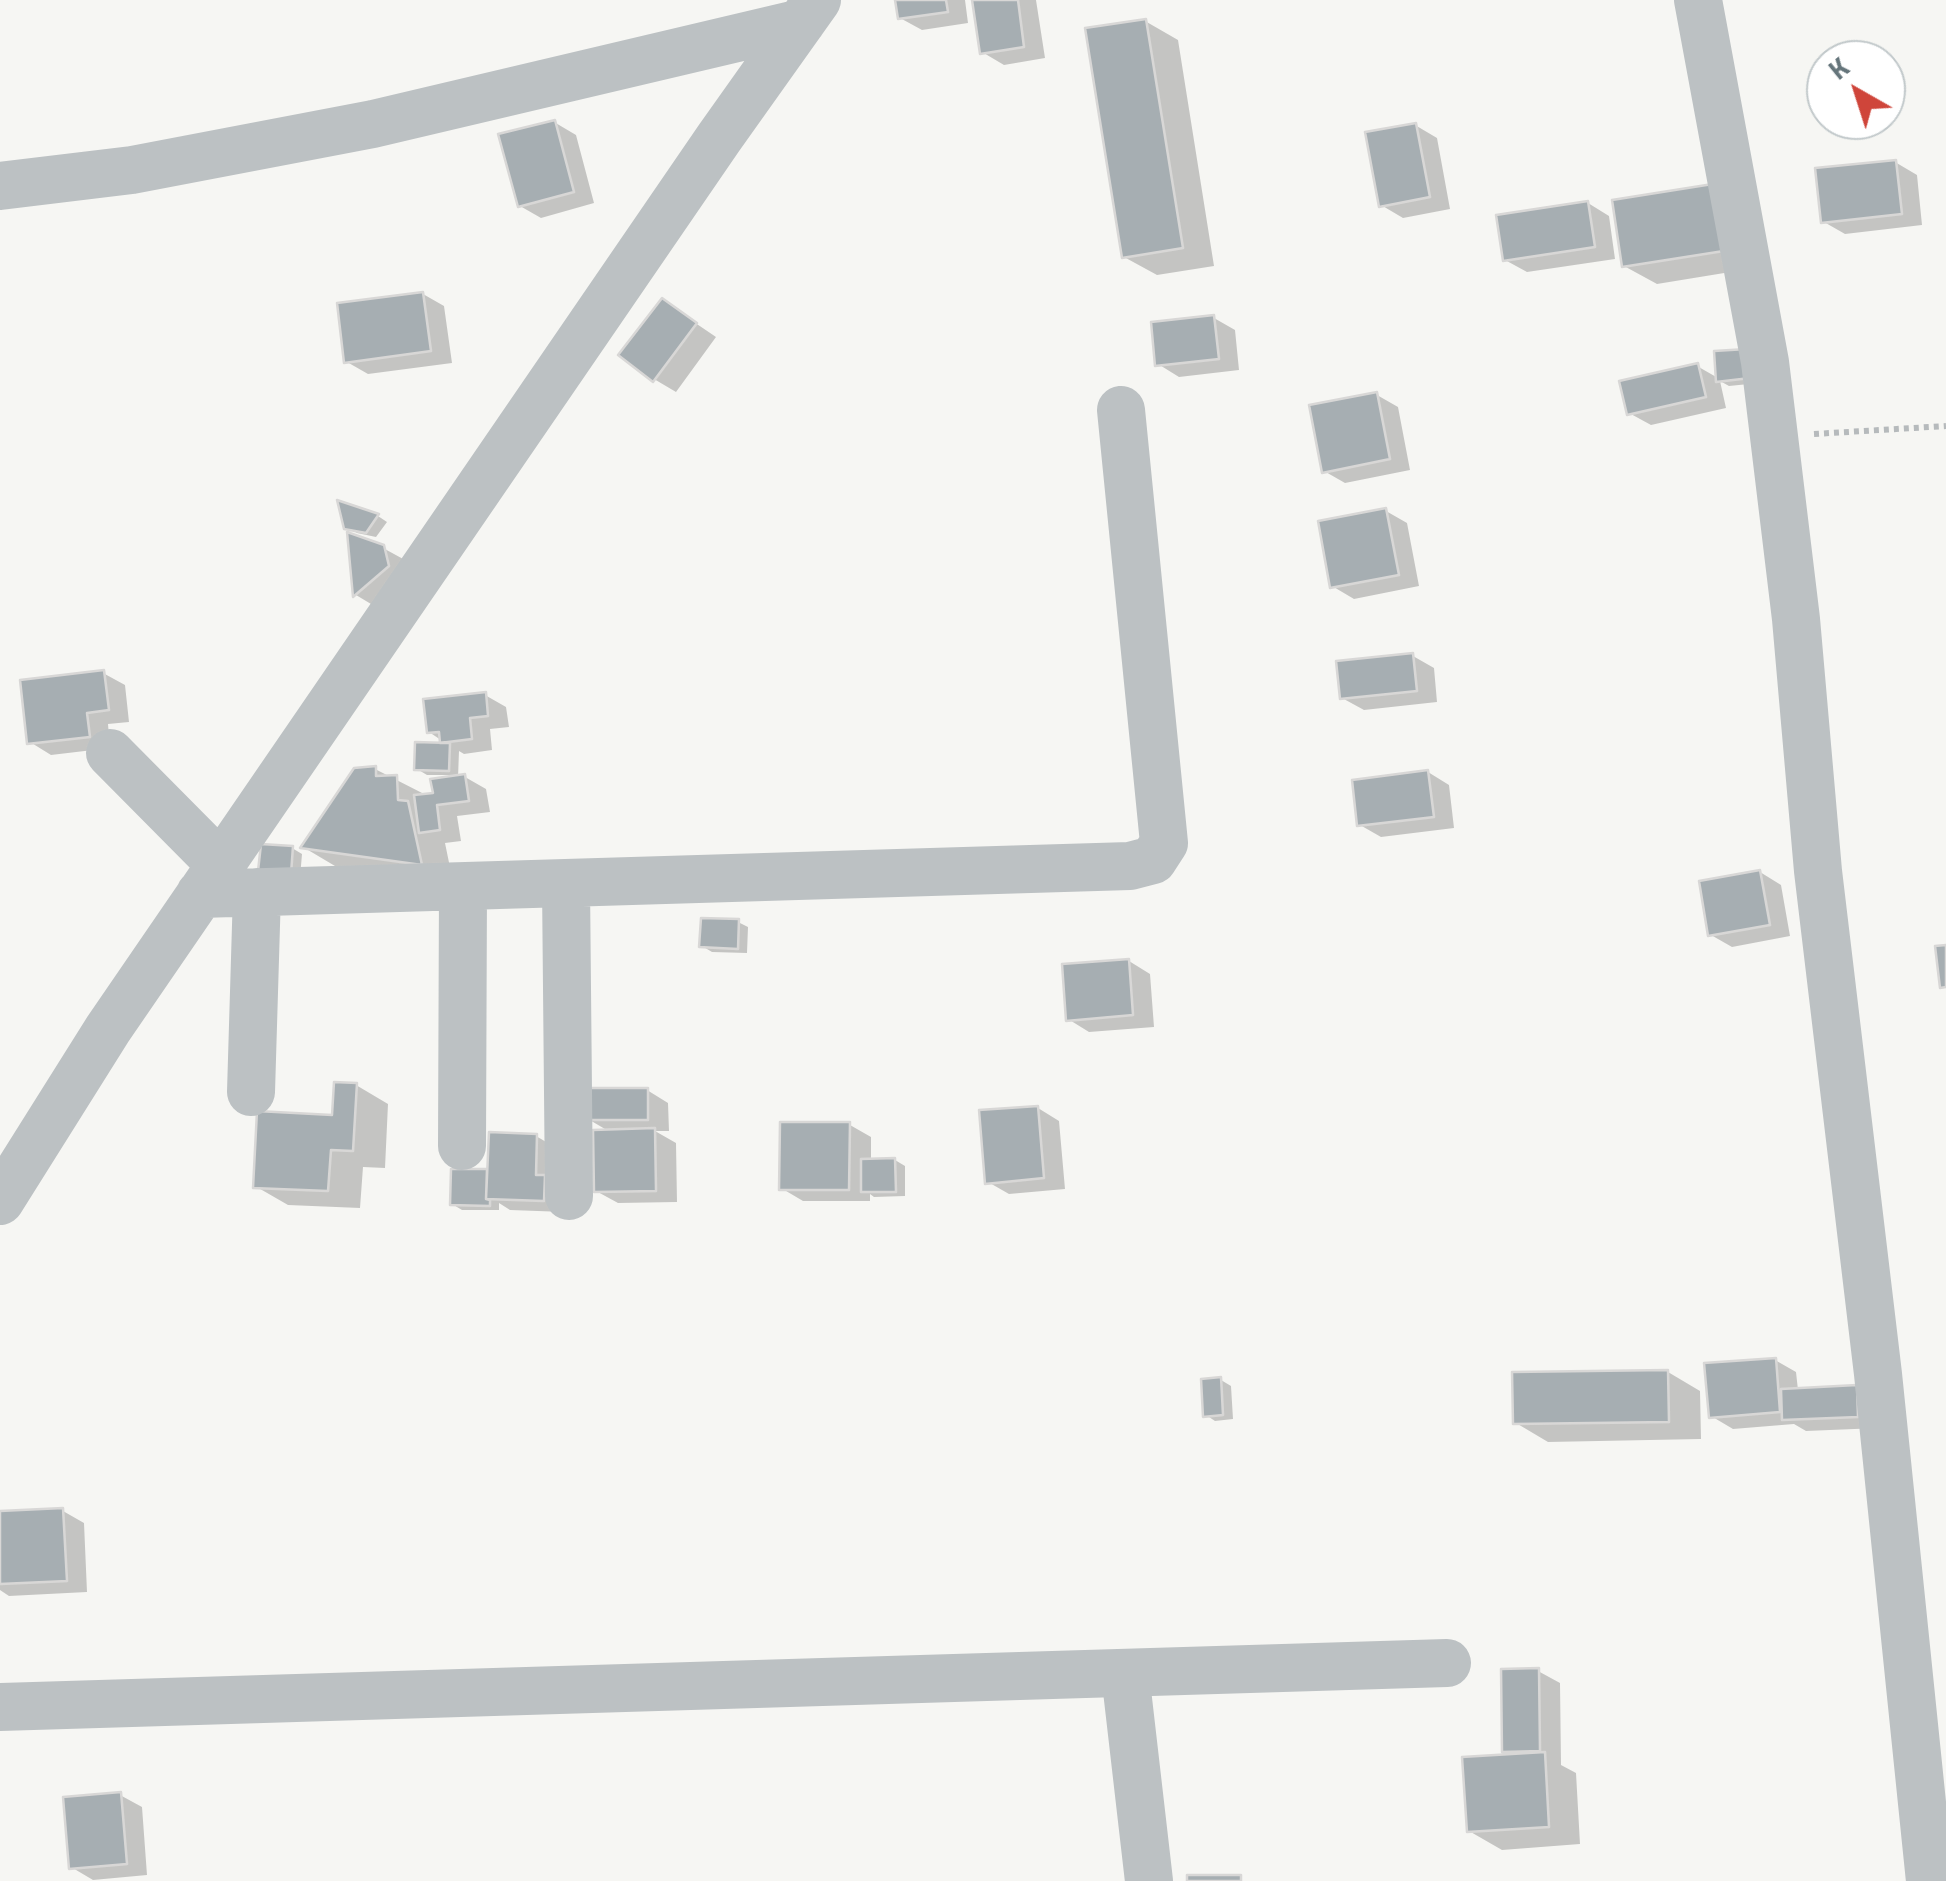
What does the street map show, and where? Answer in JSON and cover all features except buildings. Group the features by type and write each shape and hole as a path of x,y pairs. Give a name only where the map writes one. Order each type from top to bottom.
{"street":[{"path":"1698,0 1764,362 1796,618 1818,871 1878,1374 1930,1881"},
{"path":"0,186 132,170 373,124 809,12"},
{"path":"0,1201 108,1029 226,884 719,138 809,12"},
{"path":"226,884 566,884 1130,866 1153,860 1164,843 1121,410"},
{"path":"110,753 226,884 252,1092"},
{"path":"566,884 569,1196"},
{"path":"462,1146 463,886"},
{"path":"0,1707 1447,1663"},
{"path":"1125,1673 1149,1881"}],"path":[{"path":"1773,436 1946,426"}]}
